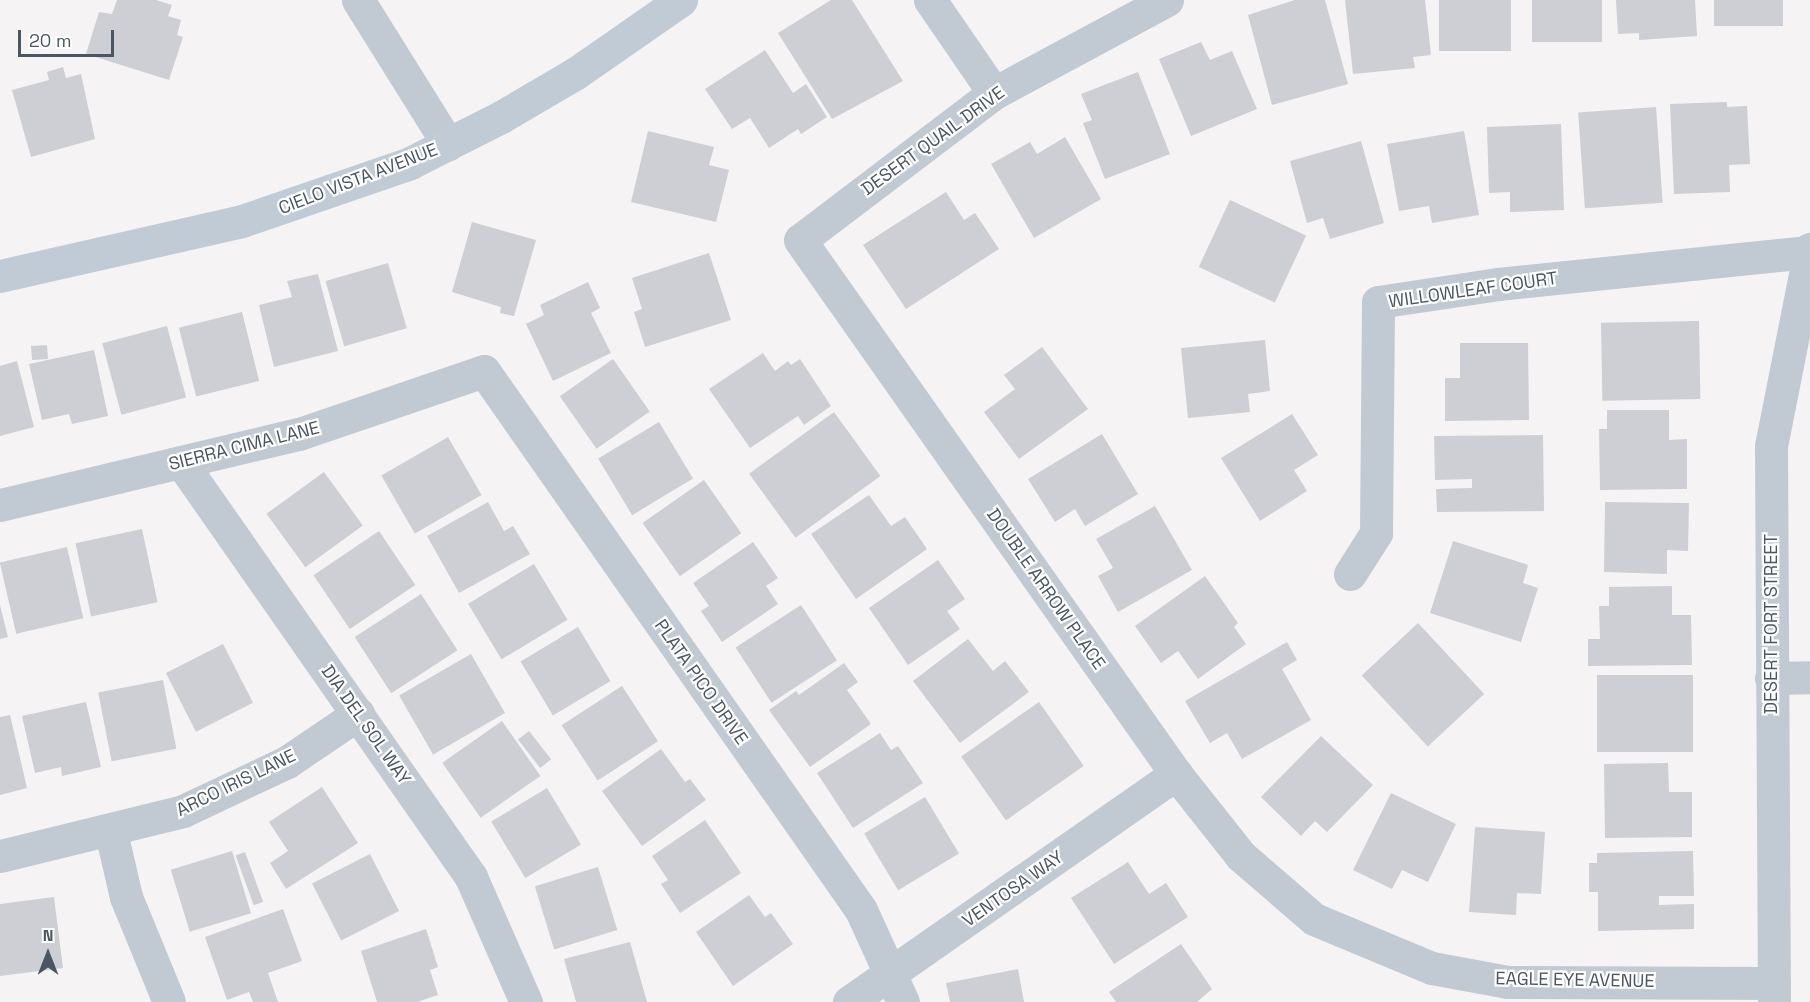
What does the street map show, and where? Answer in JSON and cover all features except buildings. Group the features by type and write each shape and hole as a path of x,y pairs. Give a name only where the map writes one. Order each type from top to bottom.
{"street":[{"path":"358,0 448,144"},
{"name":"CIELO VISTA AVENUE","path":"0,276 242,220 399,167 448,144 576,73 681,0"},
{"path":"930,0 994,93"},
{"name":"DESERT QUAIL DRIVE","path":"800,240 994,93 1167,0"},
{"name":"DOUBLE ARROW PLACE","path":"800,240 1176,774 1241,856 1314,919"},
{"name":"WILLOWLEAF COURT","path":"1350,574 1376,533 1378,303 1498,284 1810,251"},
{"name":"DESERT FORT STREET","path":"1774,992 1771,446 1810,251"},
{"name":"SIERRA CIMA LANE","path":"0,504 299,434 484,370"},
{"name":"PLATA PICO DRIVE","path":"484,370 861,910 898,988"},
{"name":"DIA DEL SOL WAY","path":"181,462 471,877 526,1002"},
{"path":"1771,678 1810,677"},
{"name":"ARCO IRIS LANE","path":"0,856 111,832 183,811 287,762 358,714"},
{"name":"VENTOSA WAY","path":"849,1002 898,988 1176,774"},
{"path":"111,832 126,897 169,1002"},
{"name":"EAGLE EYE AVENUE","path":"1314,919 1432,968 1508,982 1774,992"}]}
